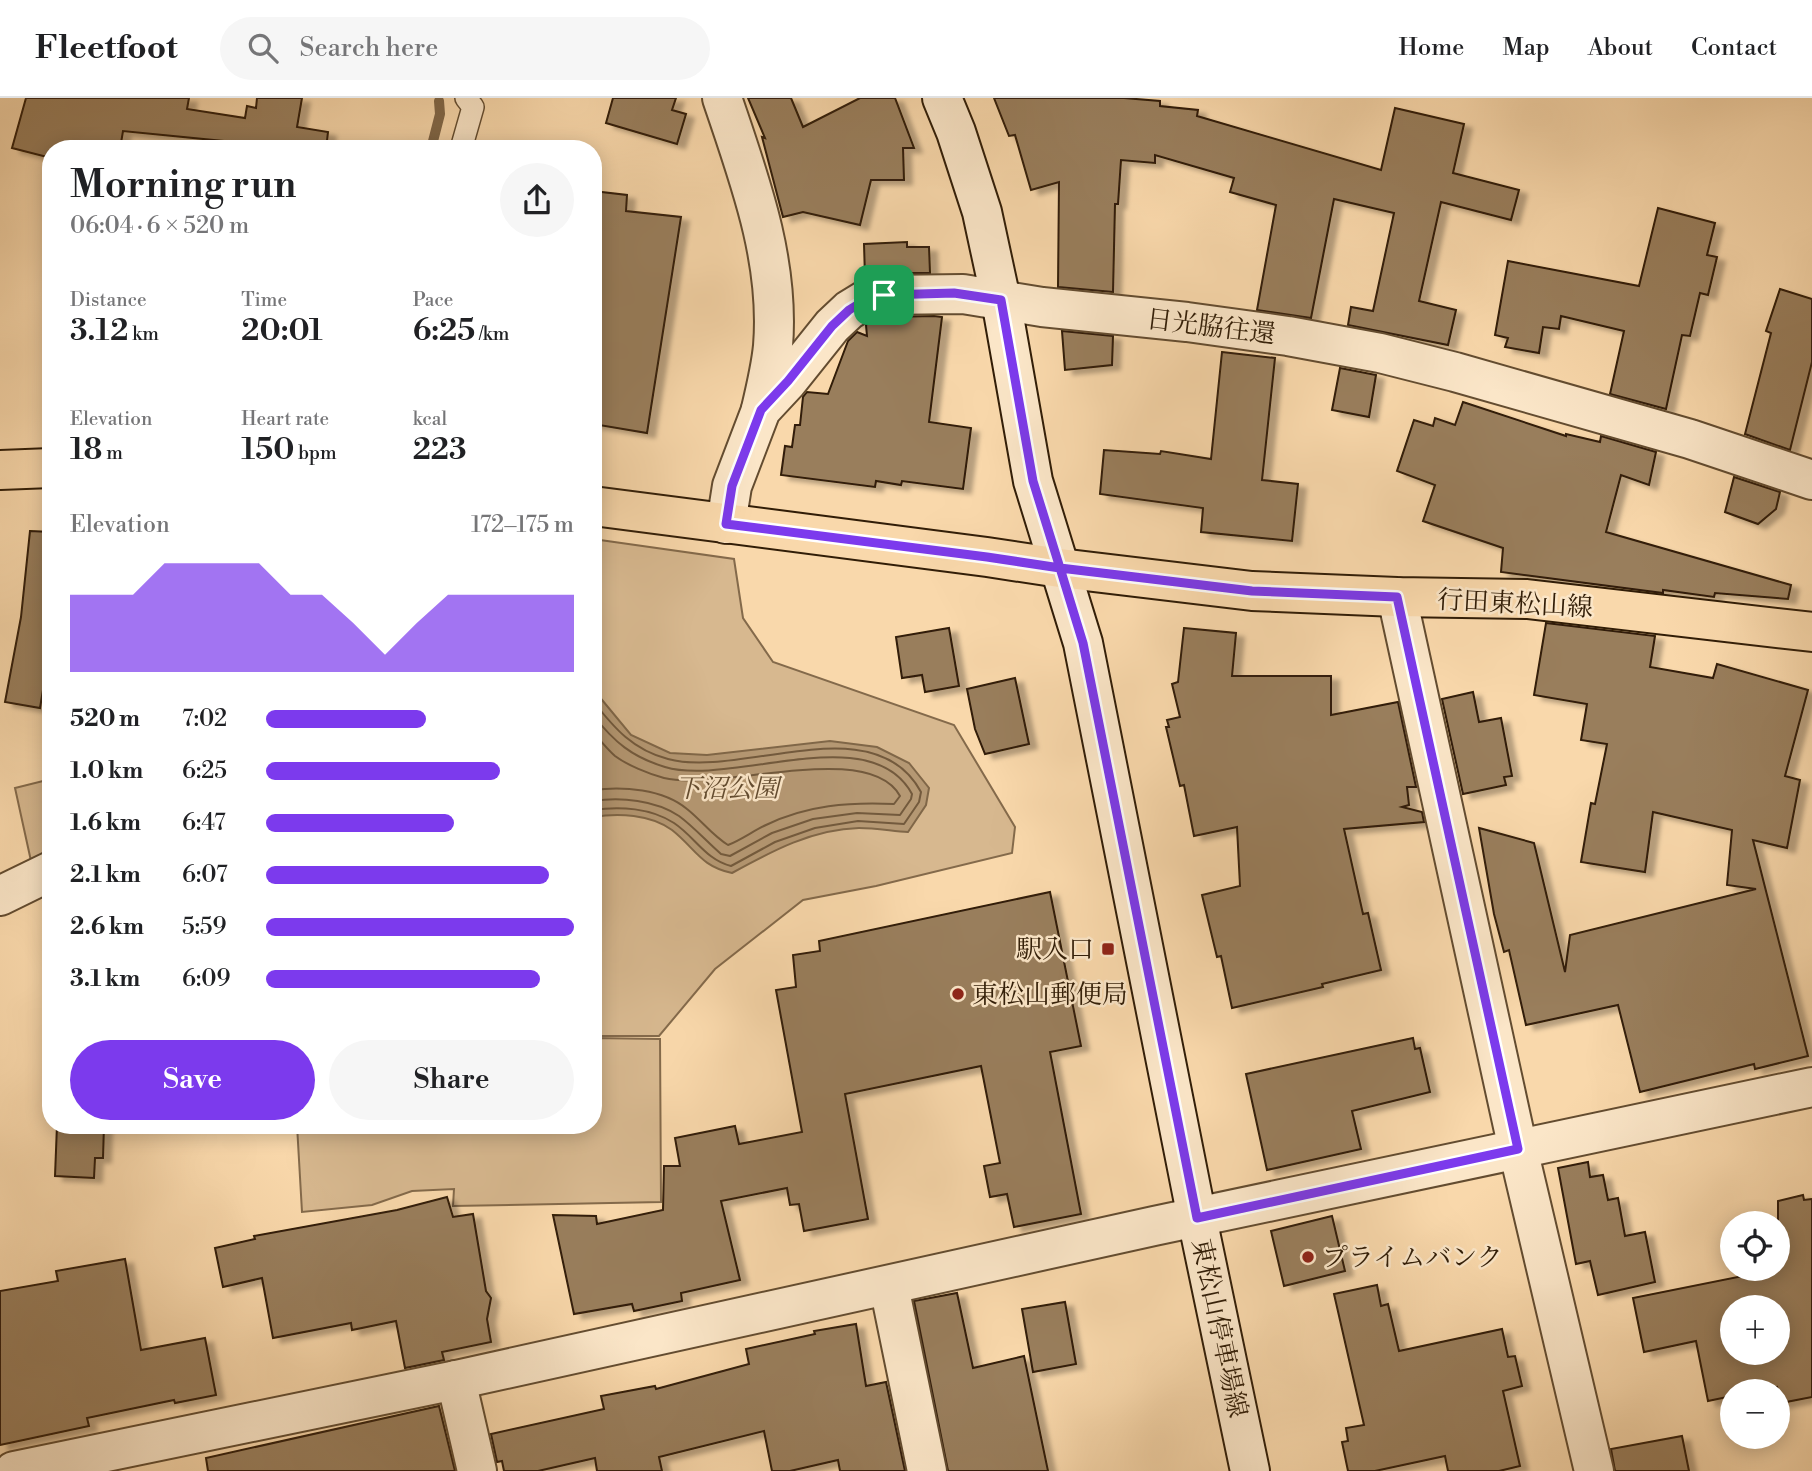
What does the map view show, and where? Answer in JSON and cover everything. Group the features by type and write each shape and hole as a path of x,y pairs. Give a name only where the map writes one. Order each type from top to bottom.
{"main road":[{"path":"0,470 42,468"},
{"name":"行田東松山線","path":"602,507 1252,591 1527,599 1812,632"}],"street":[{"path":"722,98 754,196 768,251 774,289 774,344 761,410"},
{"name":"東松山停車場線","path":"942,98 982,212 1001,300 1033,481 1083,643 1250,1471"},
{"name":"日光脇往還","path":"726,524 732,486 761,410 832,326 849,310 867,299 884,295 954,293 1042,307 1263,332 1380,354 1455,372 1690,439 1812,480"},
{"path":"1397,597 1518,1149 1594,1471"},
{"path":"0,896 42,875"},
{"path":"14,1471 456,1380 1812,1087"},
{"path":"889,1286 928,1471"},
{"path":"456,1380 477,1471"}],"lane":[{"path":"464,140 473,107 466,98"}],"green space":[{"name":"下沼公園","path":"602,540 734,559 743,618 773,662 954,725 1015,827 1012,853 876,886 803,900 715,969 659,1036 602,1036"},
{"path":"42,781 42,856 31,861 15,788"},
{"path":"602,1038 660,1039 661,1202 453,1206 454,1189 412,1191 372,1205 302,1212 298,1134 602,1134"}],"water":[{"path":"602,700 631,735 670,753 707,755 830,741 877,747 909,763 929,788 926,805 908,832 859,828 825,832 778,849 732,873 712,866 663,825 644,818 602,816"}],"building":[{"path":"26,98 189,98 187,109 245,118 247,106 256,108 257,98 302,98 297,127 328,132 327,140 213,140 123,131 122,140 42,140 42,156 12,148"},
{"path":"613,98 676,98 672,110 686,114 677,144 606,123"},
{"path":"748,98 791,98 803,127 860,98 895,98 914,148 903,148 904,180 871,180 860,225 803,212 783,217 762,137 765,138"},
{"path":"994,98 1124,98 1160,101 1160,106 1198,110 1197,116 1381,170 1395,108 1464,124 1453,173 1519,190 1511,220 1441,202 1419,301 1456,310 1448,345 1348,325 1351,307 1373,311 1394,213 1334,199 1311,318 1257,310 1276,205 1230,192 1234,178 1155,155 1155,163 1121,160 1118,204 1115,204 1113,292 1058,287 1059,182 1031,190 1015,135 1009,136"},
{"path":"602,192 627,195 626,211 681,217 647,433 602,426"},
{"path":"1658,208 1715,223 1707,255 1717,257 1708,295 1700,293 1690,336 1682,335 1666,409 1610,394 1624,331 1561,316 1559,329 1543,327 1539,353 1505,347 1508,338 1495,335 1508,261 1639,286"},
{"path":"907,242 907,247 929,247 930,273 883,273 865,277 864,244"},
{"path":"1780,289 1812,299 1812,362 1790,450 1745,434 1771,333 1766,331"},
{"path":"942,317 929,422 971,428 963,489 902,481 901,485 876,481 875,487 781,475 785,446 792,447 795,425 800,425 803,397 807,392 828,394 848,341 857,332 867,336 866,325 875,319"},
{"path":"1062,331 1113,336 1112,365 1065,370"},
{"path":"1222,352 1275,358 1262,480 1298,484 1292,541 1201,532 1203,508 1100,494 1104,450 1160,454 1161,451 1211,459"},
{"path":"1340,368 1376,375 1369,417 1332,410"},
{"path":"1463,402 1566,436 1600,442 1601,436 1656,452 1649,485 1621,475 1606,532 1791,585 1788,599 1715,593 1714,597 1663,590 1663,593 1501,572 1503,548 1423,521 1435,485 1397,471 1414,420 1433,426 1435,418 1455,425"},
{"path":"1734,477 1780,492 1776,509 1758,524 1725,512"},
{"path":"30,531 42,532 40,708 5,702 21,617"},
{"path":"1546,623 1655,636 1650,667 1713,678 1717,664 1808,690 1785,776 1800,780 1787,848 1753,840 1808,1056 1755,1069 1754,1064 1640,1092 1618,1005 1526,1025 1509,950 1504,952 1494,914 1479,828 1534,843 1565,972 1570,935 1756,889 1727,885 1732,830 1653,812 1645,872 1581,862 1591,803 1595,804 1607,744 1581,740 1587,704 1534,695"},
{"path":"949,628 959,686 925,692 922,675 902,678 896,637"},
{"path":"1184,628 1236,633 1232,676 1331,676 1331,715 1398,702 1416,787 1407,787 1409,805 1402,807 1422,812 1424,822 1344,829 1363,914 1368,913 1381,970 1322,984 1323,987 1232,1008 1221,956 1217,957 1202,895 1240,886 1237,827 1194,836 1184,785 1180,786 1166,727 1169,727 1167,720 1180,717 1172,684 1178,682"},
{"path":"1015,678 1029,744 985,754 975,729 967,689"},
{"path":"1473,692 1479,722 1501,718 1512,776 1504,777 1506,785 1463,794 1442,699"},
{"path":"1050,892 1081,1046 1050,1052 1081,1214 1014,1227 1007,1194 990,1197 984,1166 1000,1163 981,1066 845,1094 868,1219 804,1231 799,1204 790,1205 787,1188 721,1201 740,1280 681,1293 682,1301 634,1311 632,1304 574,1314 553,1215 596,1216 597,1224 663,1210 664,1166 680,1166 675,1138 735,1126 739,1144 802,1132 776,990 796,987 793,955 820,951 819,941"},
{"path":"1413,1038 1415,1049 1420,1048 1430,1092 1352,1111 1361,1149 1267,1170 1246,1074"},
{"path":"57,1134 104,1134 103,1158 95,1158 94,1178 55,1176"},
{"path":"1588,1162 1590,1177 1603,1175 1608,1200 1618,1198 1625,1236 1645,1232 1655,1282 1598,1295 1590,1261 1576,1264 1558,1168"},
{"path":"1803,1195 1804,1200 1812,1199 1812,1397 1790,1401 1790,1379 1720,1379 1720,1398 1708,1401 1696,1341 1644,1352 1633,1298 1720,1281 1790,1281 1790,1211 1778,1211 1778,1201"},
{"path":"447,1197 453,1217 473,1214 486,1291 491,1298 487,1319 491,1342 442,1352 444,1360 405,1368 396,1321 352,1330 351,1323 273,1338 262,1278 223,1287 215,1248 255,1239 254,1236 397,1210"},
{"path":"1332,1216 1345,1271 1284,1286 1271,1231"},
{"path":"125,1259 141,1350 205,1338 216,1395 175,1403 174,1400 87,1418 89,1426 0,1445 0,1291 58,1281 56,1271"},
{"path":"1377,1285 1381,1306 1388,1304 1399,1351 1502,1329 1508,1357 1515,1356 1522,1386 1503,1391 1520,1466 1499,1471 1448,1471 1445,1456 1375,1471 1348,1471 1342,1442 1348,1441 1346,1428 1364,1425 1334,1294"},
{"path":"957,1293 973,1368 1024,1356 1048,1471 948,1471 914,1301"},
{"path":"1065,1302 1076,1364 1033,1372 1022,1309"},
{"path":"856,1324 866,1386 886,1382 905,1471 840,1471 838,1460 790,1471 772,1471 764,1431 659,1457 662,1471 597,1471 595,1458 538,1471 504,1471 502,1461 497,1462 491,1434 604,1409 601,1396 655,1386 656,1389 749,1364 746,1349 815,1334 814,1331"},
{"path":"439,1406 455,1471 208,1471 206,1458"},
{"path":"1682,1436 1689,1471 1615,1471 1611,1449"}],"waterway":[{"path":"433,140 440,114 439,101"}],"place":[{"name":"駅入口","path":"1108,949"},
{"name":"東松山郵便局","path":"958,994"},
{"name":"プライムバンク","path":"1308,1257"}],"route":[{"path":"884,295 867,299 849,310 832,326 761,410 732,486 726,524 1060,568 1083,643 1197,1218 1518,1149 1397,597 1252,591 1060,568 1033,481 1001,300 954,293 884,295"}]}
